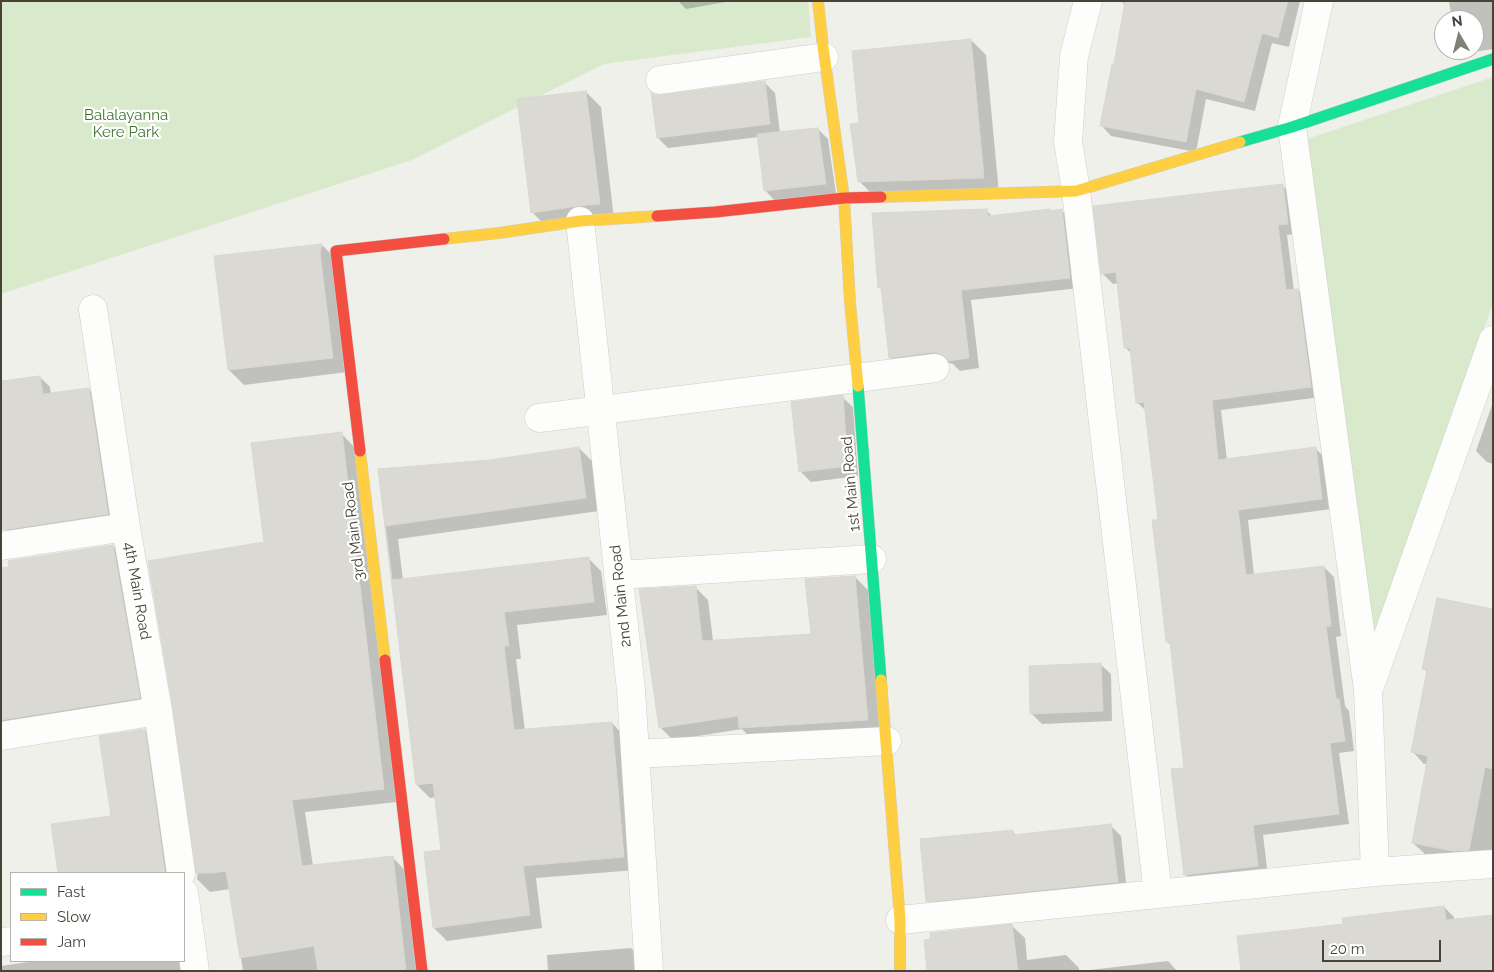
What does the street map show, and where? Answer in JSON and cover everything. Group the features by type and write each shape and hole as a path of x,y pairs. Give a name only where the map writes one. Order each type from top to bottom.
{"street":[{"name":"1st Main Road","path":"818,1 823,52 844,198 850,302 900,920 900,971"},
{"path":"1088,1 1074,56 1068,142 1076,191 1158,894"},
{"path":"1319,1 1292,127 1368,690 1375,872"},
{"path":"660,80 823,52"},
{"path":"580,221 715,212 844,198 1076,191 1292,127 1493,59"},
{"name":"3rd Main Road","path":"422,971 336,251 500,233 580,221"},
{"name":"2nd Main Road","path":"580,221 631,690 649,971"},
{"name":"4th Main Road","path":"93,308 126,527 158,711 181,872"},
{"path":"1368,690 1493,340"},
{"path":"538,418 935,368"},
{"path":"1,546 126,527"},
{"path":"618,575 872,559"},
{"path":"1,736 158,711"},
{"path":"635,754 887,741"},
{"path":"900,920 1375,872 1493,864"},
{"path":"185,908 195,971"}],"green space":[{"name":"Balalayanna Kere Park","path":"1,1 808,1 811,37 604,64 412,160 1,294"},
{"path":"1493,77 1493,303 1373,644 1307,139"}],"building":[{"path":"1125,1 1288,1 1278,38 1262,33 1244,102 1196,89 1186,142 1100,126 1112,64 1114,64"},
{"path":"971,39 984,178 858,182 850,124 859,123 852,51"},
{"path":"765,81 770,124 657,138 651,92 655,95 662,95"},
{"path":"586,91 600,204 531,213 517,99"},
{"path":"818,128 826,184 764,191 757,134"},
{"path":"1283,184 1288,224 1278,225 1286,290 1298,289 1311,387 1212,400 1218,460 1316,447 1322,499 1238,510 1246,575 1324,566 1331,626 1326,627 1336,699 1339,699 1345,741 1330,743 1339,814 1253,825 1258,866 1184,875 1171,769 1184,768 1170,642 1166,642 1152,520 1158,520 1144,402 1136,403 1130,348 1124,348 1116,272 1101,274 1093,206"},
{"path":"987,209 988,216 1062,209 1070,278 961,290 969,358 948,361 941,354 934,352 889,358 881,287 878,288 872,213"},
{"path":"322,244 320,253 333,358 228,370 214,256"},
{"path":"40,376 43,394 89,388 108,514 3,530 1,516 1,381"},
{"path":"843,395 848,466 799,472 791,402"},
{"path":"342,432 384,789 292,800 302,866 393,856 406,971 318,971 314,946 240,958 226,871 196,873 173,709 148,561 264,542 251,443"},
{"path":"579,447 586,498 385,526 392,580 589,557 594,602 504,612 509,646 504,646 514,730 612,722 624,857 523,866 530,915 433,928 424,852 441,850 433,783 416,785 378,469 490,460"},
{"path":"113,545 140,698 1,720 1,568 9,567 8,561"},
{"path":"855,576 868,720 739,728 738,716 659,728 639,589 696,586 702,641 811,634 805,579"},
{"path":"1437,598 1493,609 1493,769 1485,767 1469,850 1453,851 1412,843 1428,756 1411,752 1427,670 1422,669"},
{"path":"1101,663 1103,711 1030,714 1029,666"},
{"path":"145,729 165,872 58,872 51,824 111,816 99,736"},
{"path":"1111,824 1118,882 926,902 920,839 1013,830 1013,835"},
{"path":"1444,906 1446,920 1493,915 1493,971 1241,971 1237,936 1343,924 1342,918"},
{"path":"1012,924 1018,971 927,971 924,940 930,939 930,933"}],"traffic: fast":[{"path":"1240,142 1292,127 1493,59"},
{"path":"858,386 881,680"}],"traffic: slow":[{"path":"818,1 844,198 850,302 858,386"},
{"path":"881,197 1076,191 1240,142"},
{"path":"444,239 580,221 657,216"},
{"path":"360,451 385,660"},
{"path":"881,680 900,920 900,971"}],"traffic: jam":[{"path":"657,216 715,212 844,198 881,197"},
{"path":"360,451 336,251 444,239"},
{"path":"385,660 422,971"}]}
